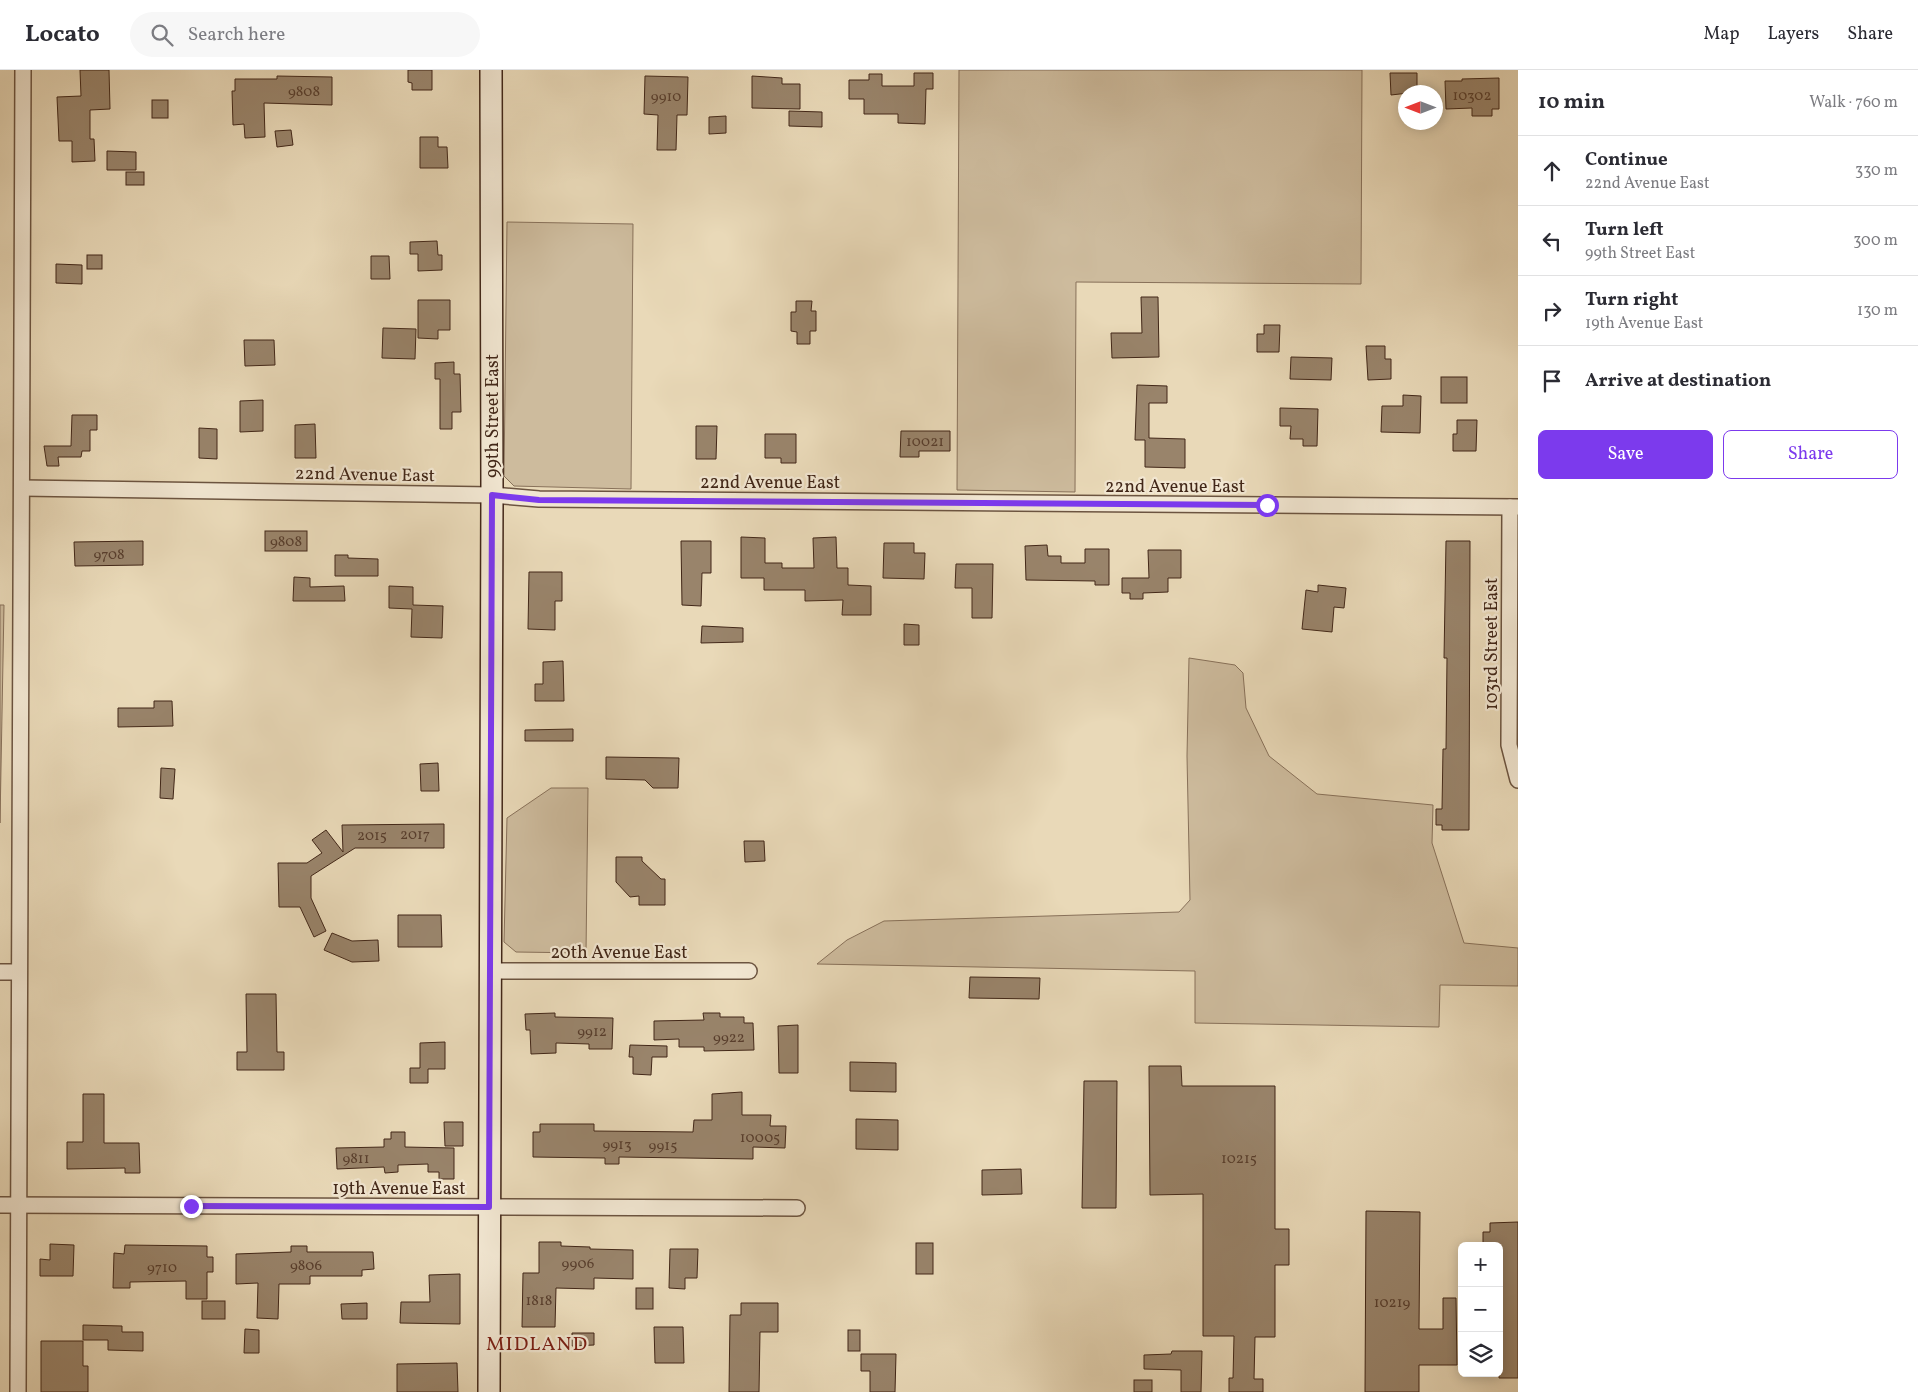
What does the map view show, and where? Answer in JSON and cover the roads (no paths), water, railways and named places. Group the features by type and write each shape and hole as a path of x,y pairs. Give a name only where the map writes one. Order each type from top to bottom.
{"street":[{"path":"18,1392 23,70"},
{"name":"99th Street East","path":"489,1392 492,70"},
{"name":"22nd Avenue East","path":"22,488 492,495 539,500 1514,507"},
{"name":"103rd Street East","path":"1514,507 1509,745 1518,780"},
{"name":"20th Avenue East","path":"490,971 749,971"},
{"path":"0,972 19,972"},
{"name":"19th Avenue East","path":"0,1205 797,1208"}],"district":[{"name":"MIDLAND","path":"537,1343"}]}
